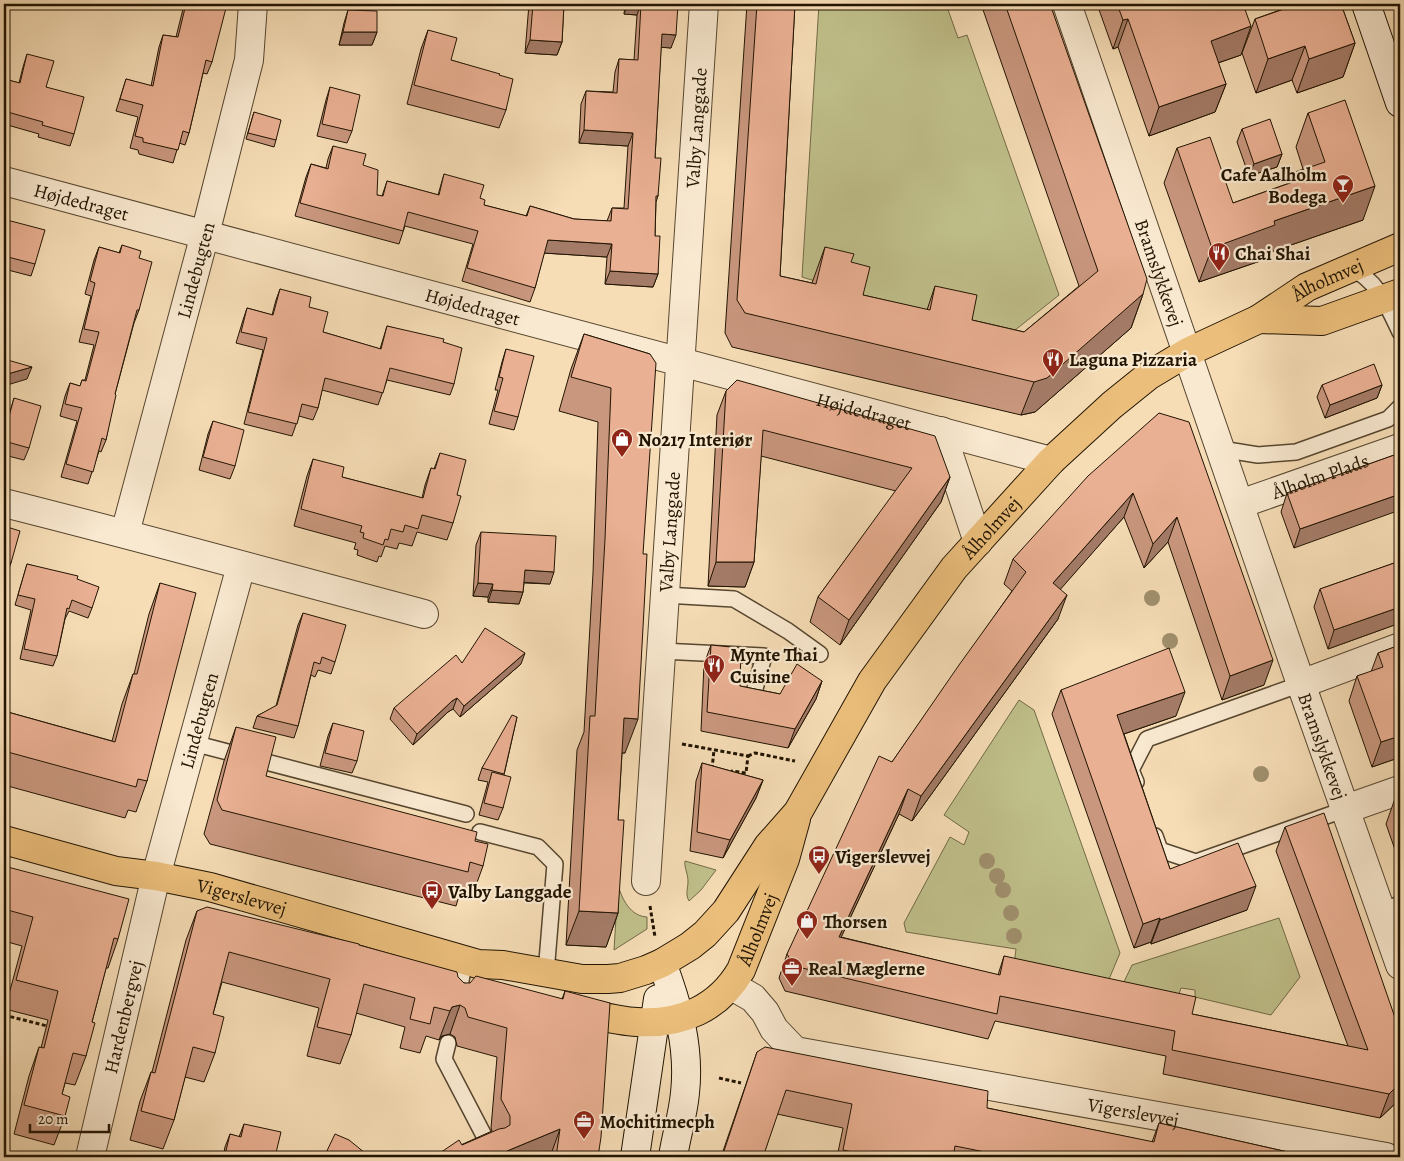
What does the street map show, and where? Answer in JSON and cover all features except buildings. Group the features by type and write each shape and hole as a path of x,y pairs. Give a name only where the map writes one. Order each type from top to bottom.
{"main road":[{"name":"Ålholmvej","path":"662,963 690,946 705,934 726,911 768,846 798,812 872,681 954,568 1051,461 1112,405 1148,376 1188,352 1260,319 1307,287 1400,247"},
{"name":"Ålholmvej","path":"1260,319 1322,321 1392,296"},
{"name":"Ålholmvej","path":"668,1020 707,1007 732,986 741,970 785,859 798,812"},
{"name":"Vigerslevvej","path":"4,840 116,871 156,876 210,887 472,962 503,965 582,979 608,979 633,975 662,963"},
{"name":"Vigerslevvej","path":"472,962 499,980 538,998 627,1021 668,1020"}],"street":[{"name":"Lindebugten","path":"124,533 205,234 249,60 253,4"},
{"name":"Valby Langgade","path":"646,880 657,739 704,4"},
{"name":"Bramslykkevej","path":"1067,4 1301,684 1346,809 1391,908 1400,965"},
{"path":"1366,4 1400,103"},
{"name":"Højdedraget","path":"4,181 1051,461"},
{"path":"941,431 978,542"},
{"name":"Ålholm Plads","path":"1240,504 1400,448"},
{"path":"4,504 124,533 424,614"},
{"name":"Lindebugten","path":"156,876 241,566"},
{"name":"Bramslykkevej","path":"1301,684 1400,647"},
{"name":"Bramslykkevej","path":"1346,809 1400,790"},
{"name":"Hardenbergvej","path":"90,1157 156,876"},
{"path":"634,1157 668,1020 662,963"},
{"name":"Vigerslevvej","path":"732,986 753,998 774,1029 795,1051 1386,1157"},
{"path":"668,1020 685,1040 685,1095 673,1157"}],"lane":[{"path":"1350,268 1368,278 1392,296 1400,332"},
{"path":"1221,449 1258,455 1296,452 1388,420 1400,408"},
{"path":"665,595 734,599 788,631 820,654"},
{"path":"662,651 764,656 753,696"},
{"path":"1141,797 1131,770 1148,739 1301,684"},
{"path":"193,743 466,814"},
{"path":"1151,823 1160,850 1196,862 1346,809"},
{"path":"480,832 538,847 555,864 546,973"},
{"path":"456,1003 472,962"},
{"path":"448,1043 444,1060 491,1149"}],"path":[{"path":"657,739 748,756 755,753 824,766"},
{"path":"714,750 712,768 720,770"},
{"path":"729,771 746,773 748,756"},
{"path":"4,1015 60,1029"},
{"path":"719,1078 741,1083"}],"green space":[{"path":"819,4 946,4 958,38 967,35 1059,295 1004,339 802,277"},
{"path":"1019,700 1034,710 1120,953 1107,984 1014,965 1016,949 906,932 904,923 950,837 964,845 969,832 944,815"},
{"path":"685,861 716,870 701,890 689,901 687,896 688,881"},
{"path":"618,885 624,901 631,910 636,914 647,917 647,929 614,950"},
{"path":"1279,918 1300,977 1271,1015 1195,997 1195,990 1181,988 1178,997 1122,986 1132,965"}],"place":[{"name":"Cafe Aalholm Bodega","path":"1343,204"},
{"name":"Chai Shai","path":"1219,272"},
{"name":"Laguna Pizzaria","path":"1053,378"},
{"name":"No217 Interiør","path":"622,458"},
{"name":"Mynte Thai Cuisine","path":"714,684"},
{"name":"Vigerslevvej","path":"819,875"},
{"name":"Valby Langgade","path":"432,910"},
{"name":"Thorsen","path":"807,940"},
{"name":"Real Mæglerne","path":"792,987"},
{"name":"Mochitimecph","path":"584,1140"}]}
